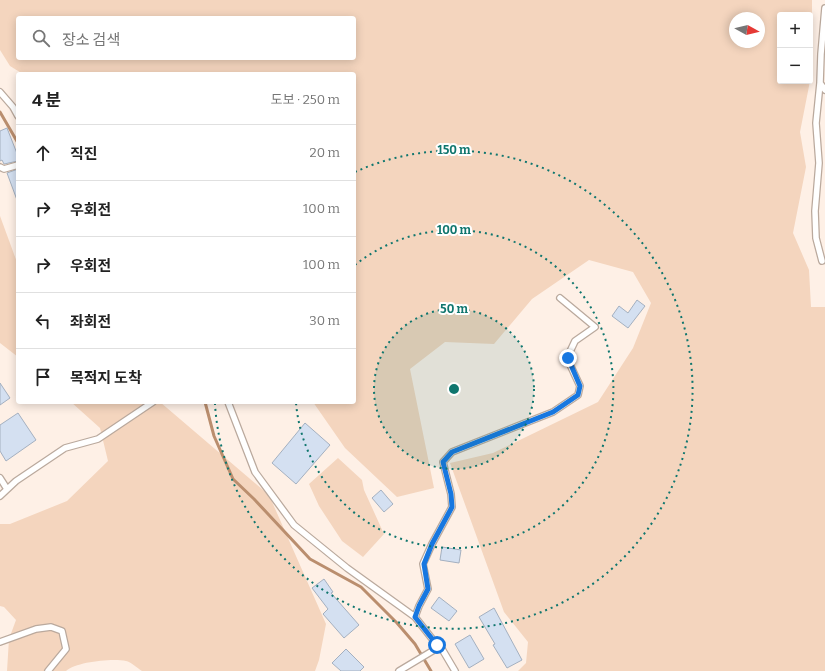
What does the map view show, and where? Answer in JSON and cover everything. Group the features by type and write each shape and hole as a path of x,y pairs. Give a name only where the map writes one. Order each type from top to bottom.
{"lane":[{"path":"822,261 816,238 815,211 819,164 816,123 825,8"},
{"path":"820,83 825,90"},
{"path":"0,92 16,112"},
{"path":"0,167 4,168 16,165"},
{"path":"415,617 428,589 424,564 432,544 452,507 451,494 443,462 452,452 553,412 578,395 580,386 568,358 575,341 595,327 560,298"},
{"path":"0,496 16,481 65,448 98,439 150,404"},
{"path":"229,404 255,472 294,525 347,568 415,617 435,648"},
{"path":"0,478 7,489"},
{"path":"0,642 36,629 52,627 62,631 66,649 48,671"},
{"path":"399,671 435,648 442,649 455,671"}],"shaded area":[{"path":"0,0 812,0 812,12 777,12 777,84 809,84 800,132 806,167 793,233 809,270 811,307 825,307 825,671 518,671 526,663 528,642 504,612 450,463 493,453 598,402 633,348 651,303 633,272 589,260 532,299 494,344 445,342 410,369 434,488 397,497 345,448 314,404 356,404 356,72 20,72 10,66 0,50"},
{"path":"0,216 16,260 16,355 0,343"},
{"path":"73,404 162,404 269,495 326,624 319,660 315,671 142,671 128,662 112,660 86,663 66,671 7,671 9,639 16,620 4,607 0,606 0,524 10,524 67,501 108,461 100,428"},
{"path":"338,458 362,480 364,490 384,534 363,557 342,541 319,506 309,484"}],"building":[{"path":"7,128 16,151 16,161 4,164 2,160 0,161 0,131"},
{"path":"16,170 16,197 7,173"},
{"path":"637,300 645,306 628,328 612,316 619,306 628,313"},
{"path":"0,383 10,398 0,405"},
{"path":"18,413 36,440 6,461 0,451 0,425"},
{"path":"305,423 330,445 296,484 272,463"},
{"path":"381,490 393,504 384,512 372,498"},
{"path":"442,547 461,550 459,563 440,560"},
{"path":"324,579 333,592 331,593 359,625 344,638 323,614 328,609 312,588"},
{"path":"439,597 457,611 449,621 431,608"},
{"path":"494,608 522,660 507,668 493,645 495,644 479,617"},
{"path":"470,635 484,659 469,668 455,644"},
{"path":"346,649 364,667 360,671 341,671 332,663"}],"waterway":[{"path":"0,112 16,140"},
{"path":"206,404 214,436 233,479 254,499 310,559 361,587 397,623 415,644 431,671"}],"route":[{"path":"437,645 415,617 428,589 424,564 432,544 452,507 451,494 443,462 452,452 553,412 578,395 580,386 568,358"}]}
